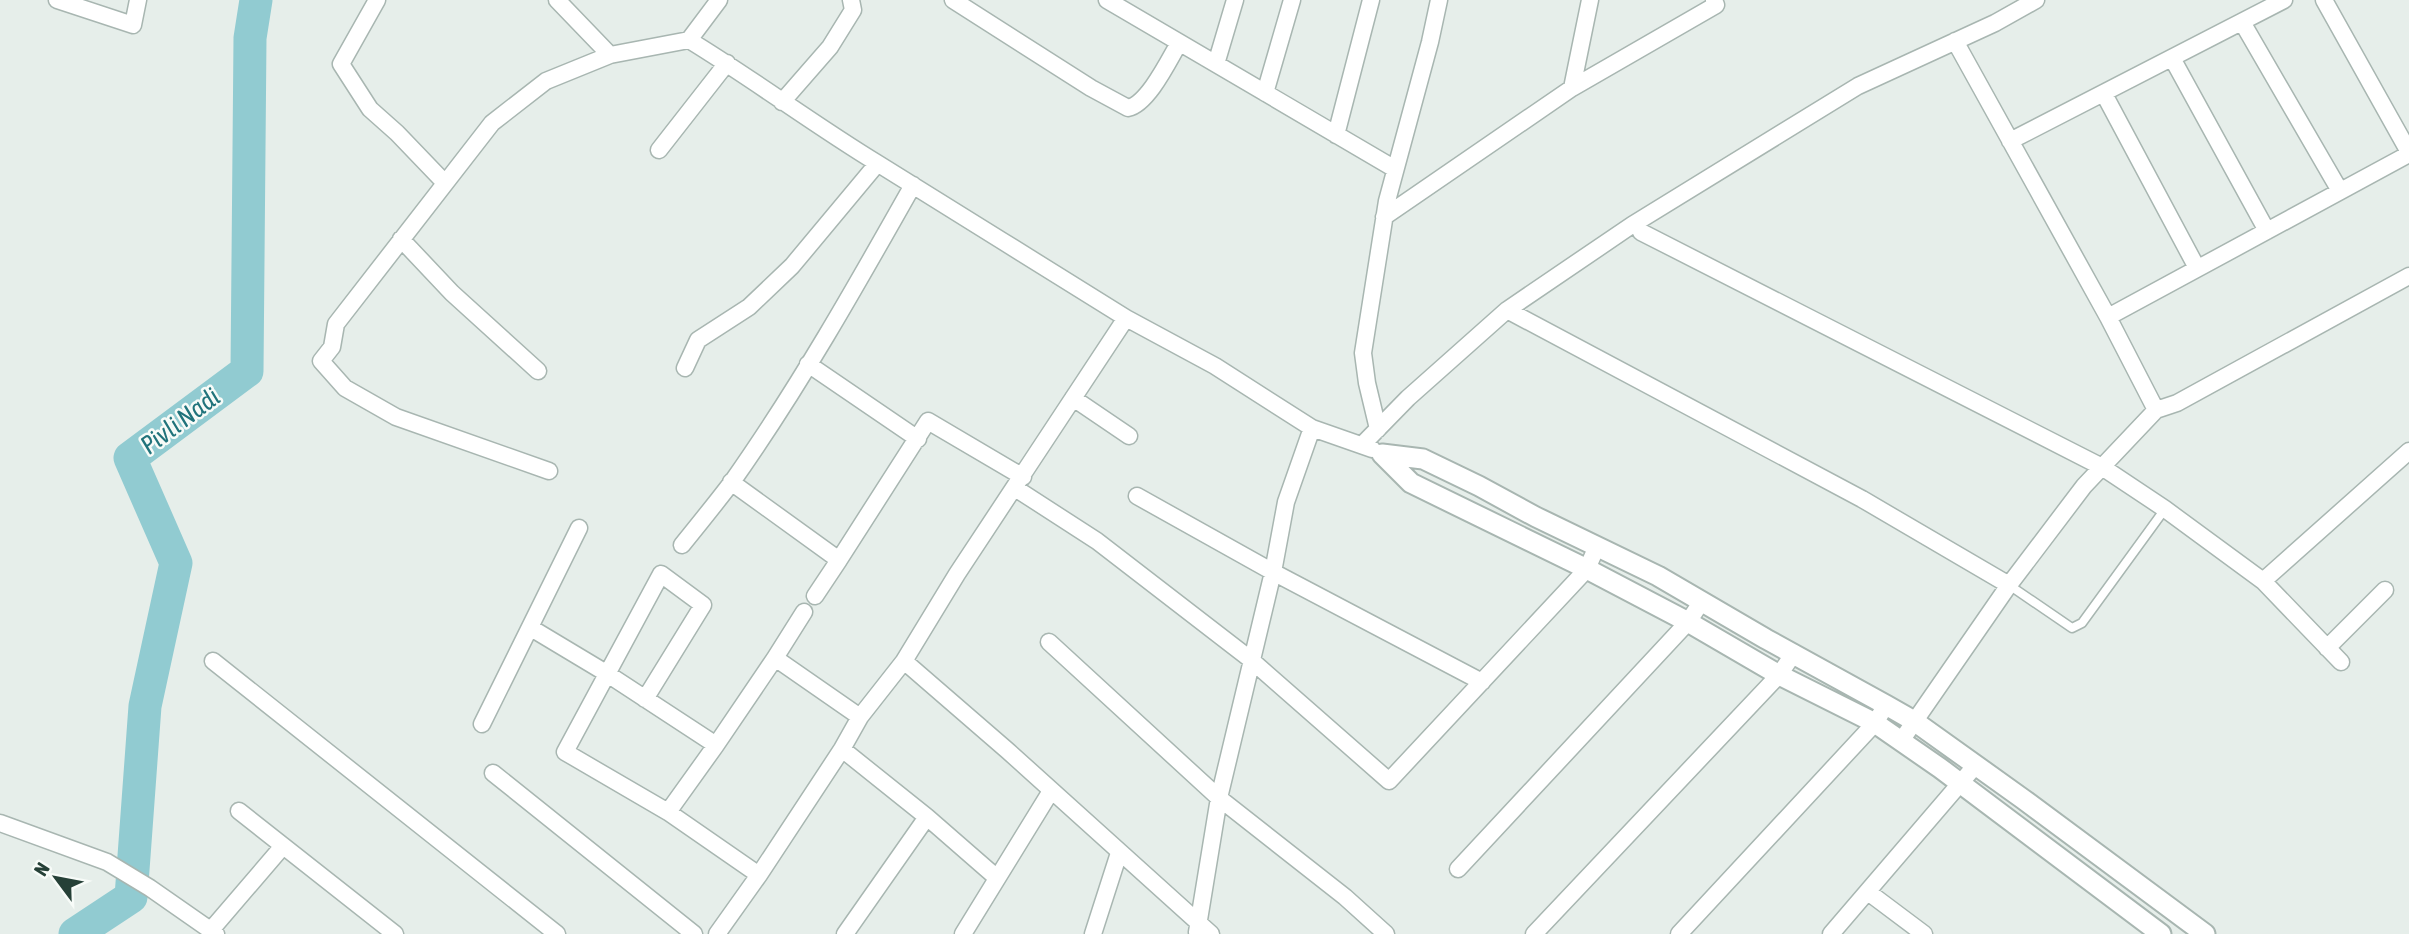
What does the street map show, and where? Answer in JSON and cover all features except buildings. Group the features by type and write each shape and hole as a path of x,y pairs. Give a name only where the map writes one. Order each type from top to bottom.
{"street":[{"path":"57,0 133,25 136,7"},
{"path":"377,0 341,64 370,109 445,183"},
{"path":"557,0 610,55"},
{"path":"689,40 719,0"},
{"path":"782,102 830,47 853,10 850,0"},
{"path":"953,0 1091,88 1128,108 1134,107 1143,98 1180,43"},
{"path":"1107,0 1395,169"},
{"path":"1216,64 1234,0"},
{"path":"1265,93 1292,0"},
{"path":"1336,135 1371,0"},
{"path":"1378,429 1363,353 1384,217 1439,0"},
{"path":"1572,88 1590,0"},
{"path":"1384,217 1572,88 1716,5 1714,0"},
{"path":"1362,445 1408,398 1507,310 1632,225 1858,86 1995,23 2036,0"},
{"path":"2010,141 2284,0"},
{"path":"2108,317 2409,153 2324,0"},
{"path":"2242,22 2340,191"},
{"path":"549,471 396,417 345,388 321,361 332,347 336,324 492,123 546,81 610,55 689,40 877,164 1126,318 1215,366 1312,428 1382,454 1423,459 1658,576 1914,721 2205,934"},
{"path":"1955,41 2108,317 2156,410"},
{"path":"2172,58 2267,231"},
{"path":"659,150 727,63"},
{"path":"2104,94 2197,268"},
{"path":"685,368 698,340 749,307 792,266 877,164"},
{"path":"682,545 731,482 808,364 913,185"},
{"path":"1641,232 2102,467 2165,509 2263,581 2341,662"},
{"path":"401,240 452,293 538,371"},
{"path":"1901,741 2009,585 2084,486 2156,410 2177,403 2409,276"},
{"path":"1507,310 1862,499 2009,585"},
{"path":"717,934 842,750 860,718 904,660 957,574 1126,318"},
{"path":"808,364 918,439"},
{"path":"1073,398 1129,436"},
{"path":"815,596 928,421 1019,482 1250,659 1389,780 1587,569 1597,547"},
{"path":"1202,930 1219,797 1273,572 1286,502 1312,428"},
{"path":"2263,581 2409,451"},
{"path":"1382,454 1411,483 1587,569 1688,622 1779,675 1875,723 1961,783 2161,934"},
{"path":"731,482 839,561"},
{"path":"1137,496 1273,572 1482,682"},
{"path":"482,724 579,528"},
{"path":"645,699 704,605 661,574 565,752 668,813 759,875"},
{"path":"2327,648 2385,590"},
{"path":"1458,869 1688,622 1702,601"},
{"path":"668,813 804,612"},
{"path":"531,628 716,745"},
{"path":"1049,642 1219,797 1345,897 1386,934"},
{"path":"1534,934 1779,675 1794,653"},
{"path":"775,658 860,718"},
{"path":"904,660 1202,930"},
{"path":"213,661 557,934"},
{"path":"1679,934 1875,723 1886,705"},
{"path":"842,750 927,817 997,878"},
{"path":"1831,934 1975,766"},
{"path":"493,773 694,934"},
{"path":"971,931 997,878 1051,791"},
{"path":"239,811 395,934"},
{"path":"845,934 927,817"},
{"path":"0,823 107,862 214,932 283,846"},
{"path":"1093,934 1119,853"},
{"path":"1868,892 1924,934"}],"lane":[{"path":"2009,585 2072,628 2081,623 2165,509"}],"waterway":[{"name":"Pivli Nadi","path":"75,934 131,897 145,706 176,563 130,458 247,371 250,38 256,0"}]}
